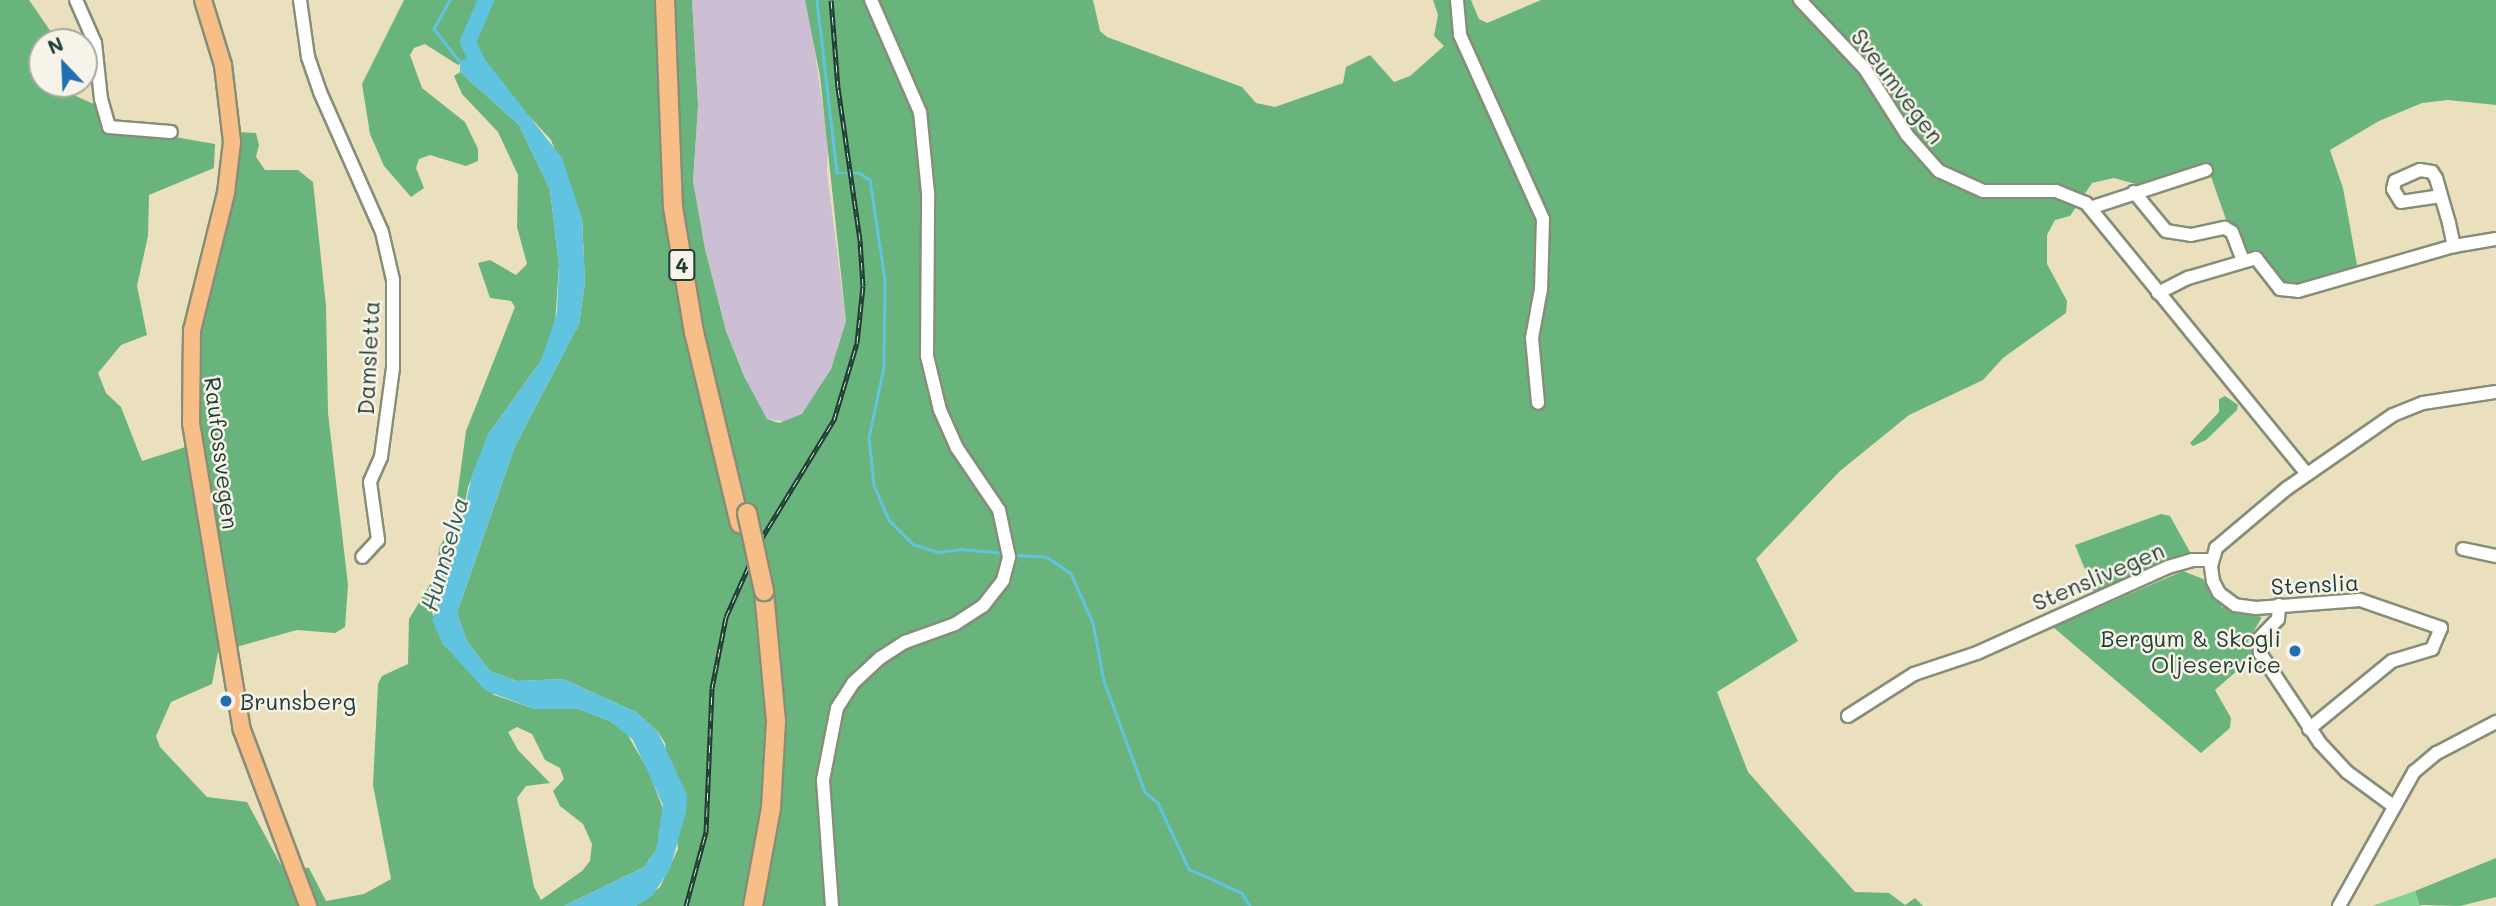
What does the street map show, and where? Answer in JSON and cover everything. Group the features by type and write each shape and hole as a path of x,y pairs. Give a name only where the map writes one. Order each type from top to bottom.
{"highway":[{"name":"4","path":"665,0 673,208 694,332 743,519"},
{"name":"4","path":"673,0 677,145 689,257 707,354 760,596 776,721 771,808 753,906"},
{"name":"4","path":"744,906 762,809 768,732 760,596"}],"main road":[{"name":"Raufossvegen","path":"203,0 223,65 232,142 226,193 192,330 191,423 242,730 308,906"}],"street":[{"path":"76,0 95,43 103,111 109,127 171,132"},
{"name":"Damsletta","path":"300,0 306,48 320,92 382,232 393,280 393,368 381,457 370,482 378,540 362,557"},
{"path":"832,906 823,780 837,708 853,683 880,658 905,642 955,624 983,606 1003,580 1009,557 999,509 957,448 940,410 927,356 928,193 920,112 871,0"},
{"path":"1457,0 1460,35 1542,219 1541,289 1532,338 1538,403"},
{"name":"Sveumvegen","path":"1800,0 1865,69 1907,135 1940,171 1983,191 2056,191 2080,199 2090,208 2307,474"},
{"path":"2090,208 2206,170"},
{"path":"2134,192 2166,231 2191,235 2225,228 2232,232 2249,259 2273,283 2287,291 2298,291 2454,246 2496,239"},
{"path":"2441,196 2454,246"},
{"path":"2158,293 2249,259"},
{"path":"2212,561 2227,535 2307,474 2406,408 2496,392"},
{"path":"2463,549 2496,556"},
{"name":"Stenslivegen","path":"1847,716 1914,674 1987,648 2168,567 2192,560 2212,561"},
{"name":"Stenslia","path":"2212,561 2215,585 2230,603 2251,608 2360,600 2441,628 2432,649 2392,661 2309,729"},
{"path":"2279,605 2279,616 2258,646 2309,729 2347,772 2392,805"},
{"path":"2339,906 2392,805 2421,765 2496,722"}],"shaded area":[{"path":"692,0 805,0 811,25 828,142 827,172 846,321 831,369 802,415 787,422 767,419 757,405 726,331 705,249 693,181 698,106"}],"green space":[{"path":"0,0 29,0 48,28 28,28 28,98 80,98 94,104 107,125 215,144 214,168 149,195 148,236 137,286 147,335 121,345 98,373 106,393 121,407 142,461 198,443 202,436 196,343 238,132 256,133 259,145 256,157 265,170 298,170 313,182 326,306 328,413 348,585 345,627 335,633 297,630 218,652 212,684 171,702 156,736 160,747 207,797 247,802 281,865 309,868 326,901 364,894 391,879 373,785 378,684 382,676 408,664 409,619 437,573 439,548 454,520 466,431 515,307 511,301 490,298 478,263 490,260 516,275 527,264 517,227 518,175 498,132 462,94 454,76 460,72 519,125 550,190 559,265 555,325 541,361 489,433 468,487 452,566 432,612 443,644 494,695 535,709 578,709 610,721 627,734 648,770 665,814 656,850 644,867 564,906 0,906","holes":["517,727 532,734 545,760 560,768 564,779 553,791 560,806 583,824 592,844 590,861 582,871 541,900 534,887 517,798 526,786 550,783 518,750 508,732"]},
{"path":"404,0 692,0 698,106 693,181 705,249 726,331 745,378 767,419 779,423 802,414 831,369 846,321 820,76 805,0 1093,0 1100,31 1107,37 1242,87 1256,103 1275,107 1343,83 1346,67 1370,55 1394,82 1410,76 1444,46 1434,36 1438,15 1433,0 1471,0 1479,19 1487,23 1541,0 2496,0 2496,105 2448,100 2422,103 2379,121 2330,150 2343,188 2357,265 2350,276 2290,293 2251,260 2229,228 2209,171 2139,185 2114,178 2092,183 2070,216 2055,220 2047,235 2047,264 2067,301 2066,313 2003,358 1983,380 1909,415 1840,471 1756,559 1798,641 1717,692 1748,772 1855,892 1889,893 1905,905 1915,898 1923,906 636,906 660,887 678,849 665,743 658,732 636,712 563,679 517,681 490,671 467,641 457,613 515,446 579,324 585,283 582,218 551,140 507,92 479,52 458,65 425,44 414,48 410,55 422,88 465,122 478,149 478,161 466,166 430,155 419,159 416,168 424,188 411,197 384,166 370,134 362,84"},
{"path":"2225,396 2238,405 2237,410 2206,440 2193,446 2190,443 2219,412 2219,399"},
{"path":"2161,514 2170,516 2190,552 2095,594 2075,545"},
{"path":"2183,571 2203,579 2222,607 2262,617 2248,641 2254,656 2215,690 2231,718 2230,728 2201,753 2053,627"},
{"path":"2496,858 2496,897 2460,906 2420,905 2415,891"},
{"path":"2415,891 2421,906 2372,906"}],"water":[{"path":"479,52 562,158 582,218 585,283 579,324 515,446 457,613 467,641 490,671 517,681 563,679 636,712 658,732 687,795 686,812 670,869 652,896 636,906 564,906 644,867 656,850 663,805 633,740 610,721 578,709 535,709 486,691 443,644 432,620 452,566 472,475 489,433 541,361 557,313 559,265 550,190 519,125 460,72 460,62"}],"waterway":[{"name":"Hunnselva","path":"450,0 434,29 461,63"},
{"name":"Hunnselva","path":"482,72 468,42 486,0"},
{"path":"817,0 837,173 860,173 870,180 885,279 884,367 869,438 874,485 889,520 913,544 937,552 961,549 1004,553"},
{"path":"1014,555 1047,557 1071,573 1093,623 1104,681 1145,792 1158,803 1189,869 1242,893 1250,906"}],"railway":[{"path":"686,906 706,832 712,688 726,617 760,541 834,420 857,343 863,286 860,240 838,88 831,0"}],"place":[{"name":"Bergum & Skogli Oljeservice","path":"2295,651"},
{"name":"Brunsberg","path":"226,701"}]}
